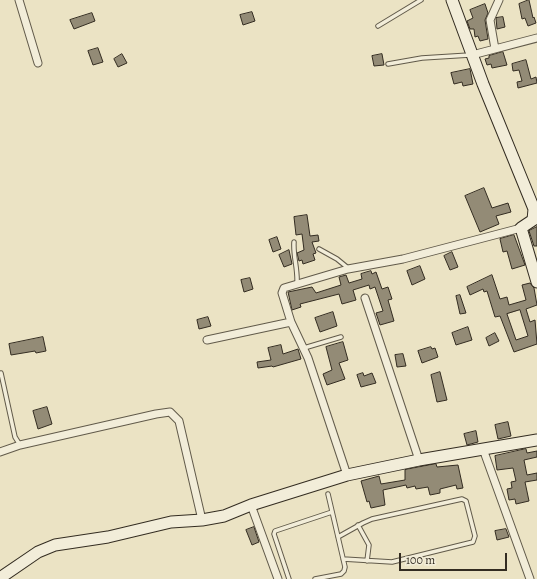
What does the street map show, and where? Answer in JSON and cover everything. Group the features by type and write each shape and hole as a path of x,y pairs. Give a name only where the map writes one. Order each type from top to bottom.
{"street":[{"path":"19,0 38,63"},
{"path":"495,49 490,20 499,0"},
{"path":"347,475 304,348 291,322 282,290 284,288 348,269 403,259 521,228 533,220 534,208 451,1"},
{"path":"472,55 537,38"},
{"path":"521,228 537,282"},
{"path":"365,298 419,460"},
{"path":"207,340 291,322"},
{"path":"0,452 20,445 170,412 179,421 202,520"},
{"path":"0,578 38,552 55,545 108,537 171,522 202,520 224,516 251,505 325,485 347,475 419,460 537,440"},
{"path":"483,450 530,579"},
{"path":"251,505 278,579"}],"lane":[{"path":"378,26 421,0"},
{"path":"388,64 422,58 472,55"},
{"path":"294,242 294,254 297,267 297,284"},
{"path":"319,249 337,259 348,269"},
{"path":"304,348 341,336"},
{"path":"1,373 15,437 20,445"},
{"path":"315,579 341,574 344,571 343,559 328,494"},
{"path":"338,537 358,525 372,520 462,499 466,501 476,536 474,542 392,562 343,559"},
{"path":"289,579 274,534 275,531 332,512"},
{"path":"358,525 369,545 367,561"}],"building":[{"path":"529,0 533,18 534,17 536,23 528,26 525,18 522,19 519,4"},
{"path":"485,4 488,13 485,20 488,39 480,41 478,36 475,37 474,29 470,29 467,21 473,18 470,10"},
{"path":"252,12 255,21 243,25 240,15"},
{"path":"92,13 95,21 74,29 70,20"},
{"path":"503,17 505,27 497,29 496,18"},
{"path":"98,48 103,62 93,65 88,51"},
{"path":"503,52 507,65 492,68 491,64 487,65 485,59 489,58 489,56"},
{"path":"122,54 127,63 118,67 114,59"},
{"path":"382,54 384,65 374,66 372,56"},
{"path":"526,60 531,79 536,77 537,83 518,88 517,82 522,81 519,70 513,71 512,64"},
{"path":"470,69 473,84 463,86 462,82 454,84 451,73"},
{"path":"484,188 492,208 508,203 511,212 496,216 499,224 480,232 465,196"},
{"path":"307,215 310,236 318,235 319,241 312,242 316,253 313,254 315,260 303,264 302,260 299,261 297,253 304,250 302,234 296,235 294,217"},
{"path":"537,227 537,246 534,246 529,231"},
{"path":"514,235 525,265 512,269 507,251 503,252 500,239"},
{"path":"277,237 281,249 273,252 269,240"},
{"path":"289,250 292,264 284,267 279,255"},
{"path":"452,252 458,267 450,270 444,256"},
{"path":"420,266 425,279 412,285 407,271"},
{"path":"371,271 372,274 376,272 382,289 388,287 392,299 388,300 394,321 380,325 376,313 383,311 375,287 370,289 369,285 353,290 356,300 342,304 339,294 300,304 301,307 292,310 288,292 312,287 316,293 341,285 339,277 346,275 349,283 362,279 361,274"},
{"path":"492,275 500,299 507,297 509,305 526,300 522,285 530,283 534,288 537,305 526,309 530,322 535,320 537,344 514,352 500,316 495,317 487,291 484,292 483,289 470,295 467,287","holes":["520,310 528,336 516,340 507,314"]},
{"path":"250,278 253,289 244,292 241,280"},
{"path":"460,295 466,313 460,314 456,296"},
{"path":"333,312 337,326 320,332 315,318"},
{"path":"208,317 211,326 199,329 197,320"},
{"path":"468,327 472,340 456,345 452,333"},
{"path":"495,333 499,341 489,346 486,338"},
{"path":"43,337 46,351 36,353 35,351 11,355 9,344"},
{"path":"343,342 348,360 339,363 345,379 327,385 323,374 332,370 326,347"},
{"path":"281,345 283,354 298,349 301,359 273,367 258,368 257,362 271,360 268,348"},
{"path":"431,347 432,349 435,348 438,357 422,363 418,351"},
{"path":"403,354 406,366 397,367 395,355"},
{"path":"440,372 447,400 437,402 431,375"},
{"path":"363,373 364,376 372,373 376,383 361,387 357,375"},
{"path":"47,407 52,424 38,429 33,411"},
{"path":"508,422 511,436 498,439 495,425"},
{"path":"476,431 478,442 467,445 464,434"},
{"path":"526,449 527,453 537,451 537,457 524,460 527,475 537,473 537,480 525,482 529,501 516,504 515,499 509,500 507,489 512,488 511,482 516,481 513,468 497,470 495,456"},
{"path":"436,464 437,467 458,465 463,488 457,489 456,485 440,489 440,493 430,495 428,487 416,489 415,486 407,488 406,485 383,490 385,505 371,508 369,501 367,502 361,481 379,476 381,484 405,480 405,470"},
{"path":"254,527 259,542 252,545 246,530"},
{"path":"506,529 509,537 497,540 495,531"}]}
